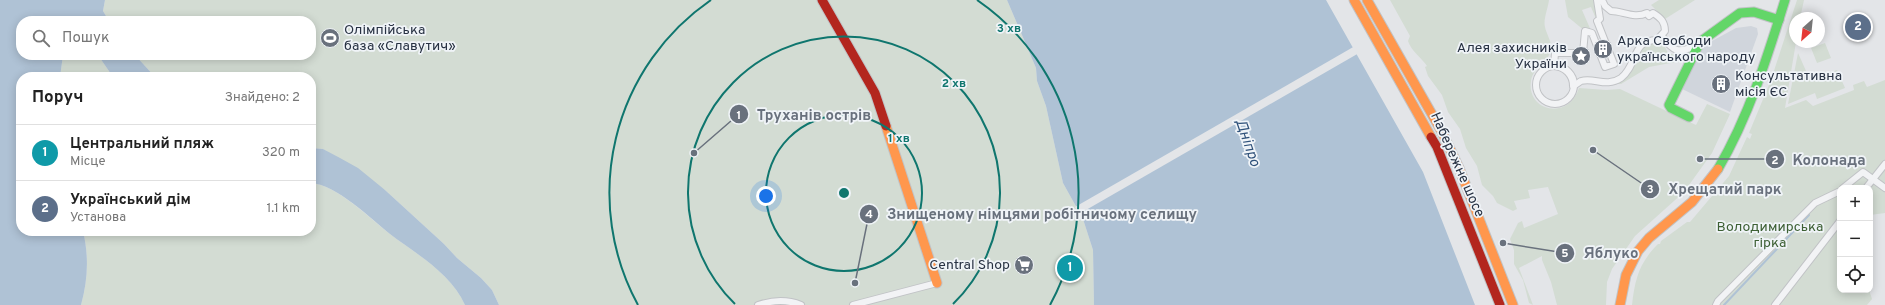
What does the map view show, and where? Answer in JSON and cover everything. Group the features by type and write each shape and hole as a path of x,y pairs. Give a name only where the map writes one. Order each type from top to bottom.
{"main road":[{"path":"822,0 875,93 937,283"},
{"name":"Набережне шосе","path":"1354,0 1437,147 1500,305"},
{"name":"Набережне шосе","path":"1367,0 1442,132 1461,175 1513,305"},
{"path":"1620,305 1625,275 1638,250 1656,232 1684,211 1695,200 1724,160 1743,120 1785,0"},
{"path":"1688,117 1671,108 1669,105 1697,46 1704,38 1740,13 1754,12 1779,20"}],"street":[{"path":"1568,72 1557,66 1548,68 1543,71 1536,81 1538,93 1546,102 1558,103 1569,97 1573,86 1572,78 1568,72 1560,67 1554,66 1555,53 1583,53 1585,31 1592,33 1605,68 1614,64 1597,21 1600,18 1597,0"},
{"path":"1573,86 1582,81 1600,83 1612,82 1619,79 1629,69 1642,43 1648,40 1657,40 1665,32 1665,24 1659,16 1654,13 1649,16 1647,13 1641,16 1634,16 1616,10 1611,11 1605,6 1602,0"},
{"path":"1662,36 1675,50 1683,50 1697,46"},
{"path":"1868,185 1885,164"},
{"path":"1847,185 1863,172 1885,188"},
{"path":"1716,305 1718,301 1815,203 1837,192"},
{"path":"1775,305 1837,225"},
{"path":"853,305 937,283"},
{"path":"758,305 776,301 790,301 801,305"}],"shaded area":[{"path":"1751,26 1757,28 1758,34 1730,112 1682,89 1686,76 1701,47 1736,28"}],"green space":[{"path":"105,0 1007,0 1036,68 1037,81 1046,106 1063,183 1083,219 1093,250 1094,305 499,305 492,290 481,278 457,258 444,244 385,190 323,149 316,148 316,72 150,72 140,60 316,60 316,16 106,16 103,11"},
{"path":"1390,0 1549,0 1545,24 1551,43 1551,48 1548,57 1532,76 1531,91 1535,99 1541,105 1549,108 1558,108 1566,105 1574,99 1579,88 1606,90 1620,89 1696,125 1707,104 1730,114 1712,153 1684,192 1635,236 1612,269 1607,282 1606,305 1557,305 1542,256 1519,268 1533,305 1529,303 1523,280 1514,264 1514,250 1510,239 1518,223 1522,221 1524,228 1558,214 1548,187 1528,190 1530,198 1514,201 1517,209 1513,211 1497,203 1493,196 1482,185 1477,166 1466,148 1460,129 1448,112 1442,95 1428,76 1425,67 1427,66 1409,45 1408,41 1410,36"},
{"path":"1565,0 1597,0 1600,19 1597,21 1591,7 1582,10 1592,33 1585,31 1568,17"},
{"path":"1659,0 1695,0 1665,19 1651,5"},
{"name":"Володимирська гірка","path":"1797,0 1804,0 1801,12 1793,12"},
{"name":"Володимирська гірка","path":"1789,25 1789,48 1795,48 1785,108 1806,100 1813,106 1854,90 1853,85 1864,81 1867,87 1885,80 1885,213 1873,215 1873,185 1837,185 1837,293 1870,293 1872,299 1867,305 1632,305 1639,272 1646,258 1658,244 1660,244 1661,241 1687,222 1690,222 1729,176 1747,137 1750,139 1752,134 1749,133 1771,80"},
{"path":"1657,40 1664,45 1668,53 1675,55 1676,62 1649,67 1621,84 1607,84 1619,79 1639,47"},
{"path":"1825,43 1831,58 1817,63 1811,48 1825,48"},
{"path":"1798,53 1810,80 1837,70 1845,88 1817,99 1815,93 1788,104"},
{"path":"62,60 101,60 110,72 61,72"},
{"path":"316,184 342,196 432,265 451,283 465,305 81,305 87,268 84,236 316,236"}],"water":[{"path":"0,0 105,0 103,11 106,16 16,16 16,60 62,60 61,72 16,72 16,236 84,236 87,268 81,305 0,305"},
{"name":"Дніпро","path":"1007,0 1326,0 1423,172 1475,305 1094,305 1093,250 1083,219 1063,183 1046,106 1037,81 1036,68"},
{"path":"101,60 140,60 150,72 110,72"},
{"path":"316,148 323,149 358,168 385,190 444,244 457,258 481,278 492,290 499,305 465,305 451,283 432,265 390,234 353,203 321,185 316,184"}],"pier":[{"path":"1355,46 1359,53 1079,214 1075,207"}],"waterway":[{"path":"1724,305 1809,215"}],"traffic: fast":[{"path":"1718,169 1748,108 1764,65 1785,0"},
{"path":"1689,117 1671,108 1669,105 1700,42 1740,13 1754,12 1779,20"}],"traffic: slow":[{"path":"1354,0 1431,137"},
{"path":"1367,0 1442,132 1459,168 1513,305"},
{"path":"886,126 937,283"},
{"path":"1620,305 1626,275 1638,251 1649,238 1692,202 1718,169"}],"traffic: jam":[{"path":"822,0 875,93 886,126"},
{"path":"1431,137 1437,147 1500,305"}],"place":[{"name":"Український дім","path":"1858,27"},
{"name":"Олімпійська база «Славутич»","path":"330,38"},
{"name":"Арка Свободи українського народу","path":"1603,49"},
{"name":"Алея захисників України","path":"1581,56"},
{"name":"Консультативна місія ЄС","path":"1721,84"},
{"name":"Хрещатий парк","path":"1593,150"},
{"name":"Труханів острів","path":"694,153"},
{"name":"Колонада","path":"1700,159"},
{"name":"Яблуко","path":"1503,243"},
{"name":"Central Shop","path":"1024,265"},
{"name":"Центральний пляж","path":"1070,268"},
{"name":"Знищеному німцями робітничому селищу","path":"855,283"}]}
